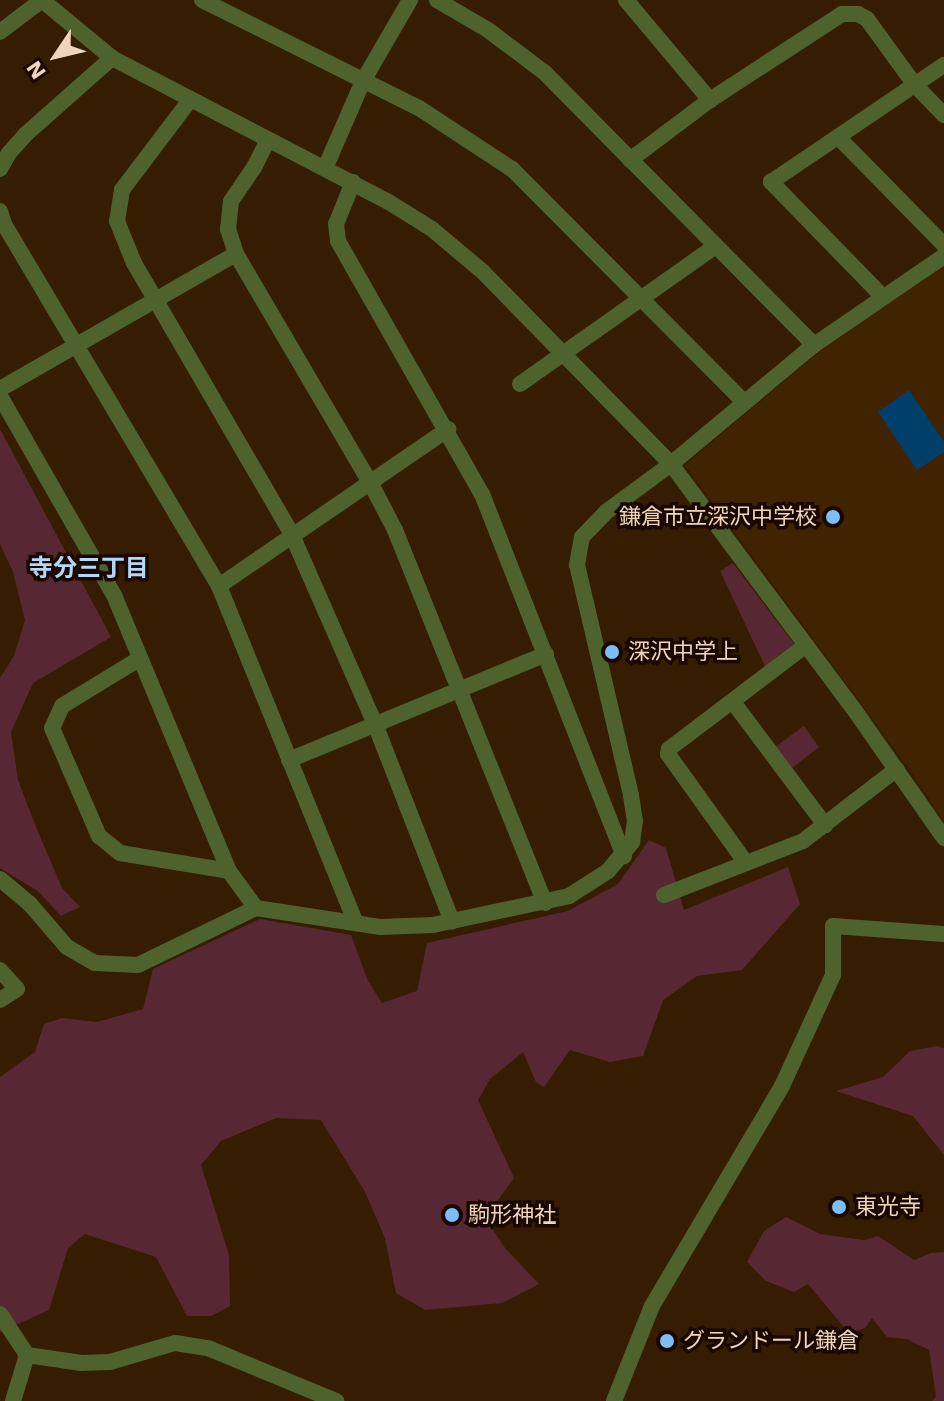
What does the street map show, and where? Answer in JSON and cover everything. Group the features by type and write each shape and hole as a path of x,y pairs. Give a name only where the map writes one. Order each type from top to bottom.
{"street":[{"path":"0,32 42,0 112,58 268,140 326,166 432,229 483,272 671,464 897,769 944,838"},
{"path":"202,0 419,108 512,169 744,402"},
{"path":"326,166 363,81 410,0"},
{"path":"437,0 488,30 544,72 814,345"},
{"path":"626,0 710,100"},
{"path":"630,160 710,100 842,14 850,13 867,19 915,85 944,115"},
{"path":"0,169 26,134 112,58"},
{"path":"883,297 771,182 944,65"},
{"path":"190,100 122,190 117,221 134,263 292,535 375,724 452,922"},
{"path":"838,137 944,245"},
{"path":"268,140 231,201 228,229 236,254 395,530 545,903"},
{"path":"353,182 336,224 338,241 448,429 482,494 624,856"},
{"path":"0,211 4,224 219,586 356,923"},
{"path":"520,384 714,247"},
{"path":"0,389 236,254"},
{"path":"0,879 29,903 67,947 95,963 138,965 256,908 406,928 545,903 583,889 624,856 632,842 635,821 577,565 582,537 592,525 814,345 944,256"},
{"path":"0,396 114,595 229,871 256,908"},
{"path":"219,586 448,429"},
{"path":"746,863 668,754 669,749 806,645"},
{"path":"289,760 546,654"},
{"path":"139,659 62,706 52,728 99,836 120,853 229,871"},
{"path":"733,702 825,825"},
{"path":"664,895 803,841 897,769"},
{"path":"614,1401 652,1306 782,1086 833,975 833,926 944,934"},
{"path":"0,970 17,989 0,1000"},
{"path":"0,1314 27,1355 81,1363 110,1362 175,1343 208,1348 336,1401"},
{"path":"13,1401 27,1355"}],"shaded area":[{"name":"鎌倉市立深沢中学校","path":"944,266 944,822 911,771 685,465 818,353"},
{"path":"0,429 111,637 33,683 11,732 18,780 36,827 62,888 80,907 61,916 38,891 0,868 0,678 14,656 25,620 13,572 0,544"},
{"path":"733,563 794,644 765,666 720,571"},
{"path":"804,726 819,747 791,769 775,747"},
{"path":"649,840 666,848 684,910 788,867 800,904 742,970 697,976 663,1000 643,1056 610,1062 570,1050 544,1087 536,1082 523,1052 490,1079 478,1100 514,1178 485,1218 505,1248 539,1284 502,1303 425,1310 396,1293 385,1238 365,1192 321,1120 276,1118 221,1141 201,1165 229,1255 230,1306 211,1316 187,1316 156,1257 85,1234 68,1248 49,1310 0,1332 0,1077 35,1052 44,1024 62,1018 97,1022 143,1009 153,969 260,919 351,935 368,981 382,1003 417,991 427,943 568,911 618,884"},
{"path":"937,1046 944,1048 944,1155 913,1116 836,1091 883,1077 910,1051"},
{"path":"786,1217 820,1234 864,1240 878,1236 914,1260 944,1252 944,1401 932,1401 936,1397 929,1350 907,1339 887,1337 872,1318 865,1328 849,1333 808,1284 794,1292 766,1281 747,1262 764,1231"}],"water":[{"path":"909,390 944,442 944,452 917,470 878,412"}],"place":[{"name":"鎌倉市立深沢中学校","path":"833,517"},
{"name":"深沢中学上","path":"612,652"},
{"name":"東光寺","path":"839,1207"},
{"name":"駒形神社","path":"452,1215"},
{"name":"グランドール鎌倉","path":"667,1341"}],"district":[{"name":"寺分三丁目","path":"89,569"}]}
